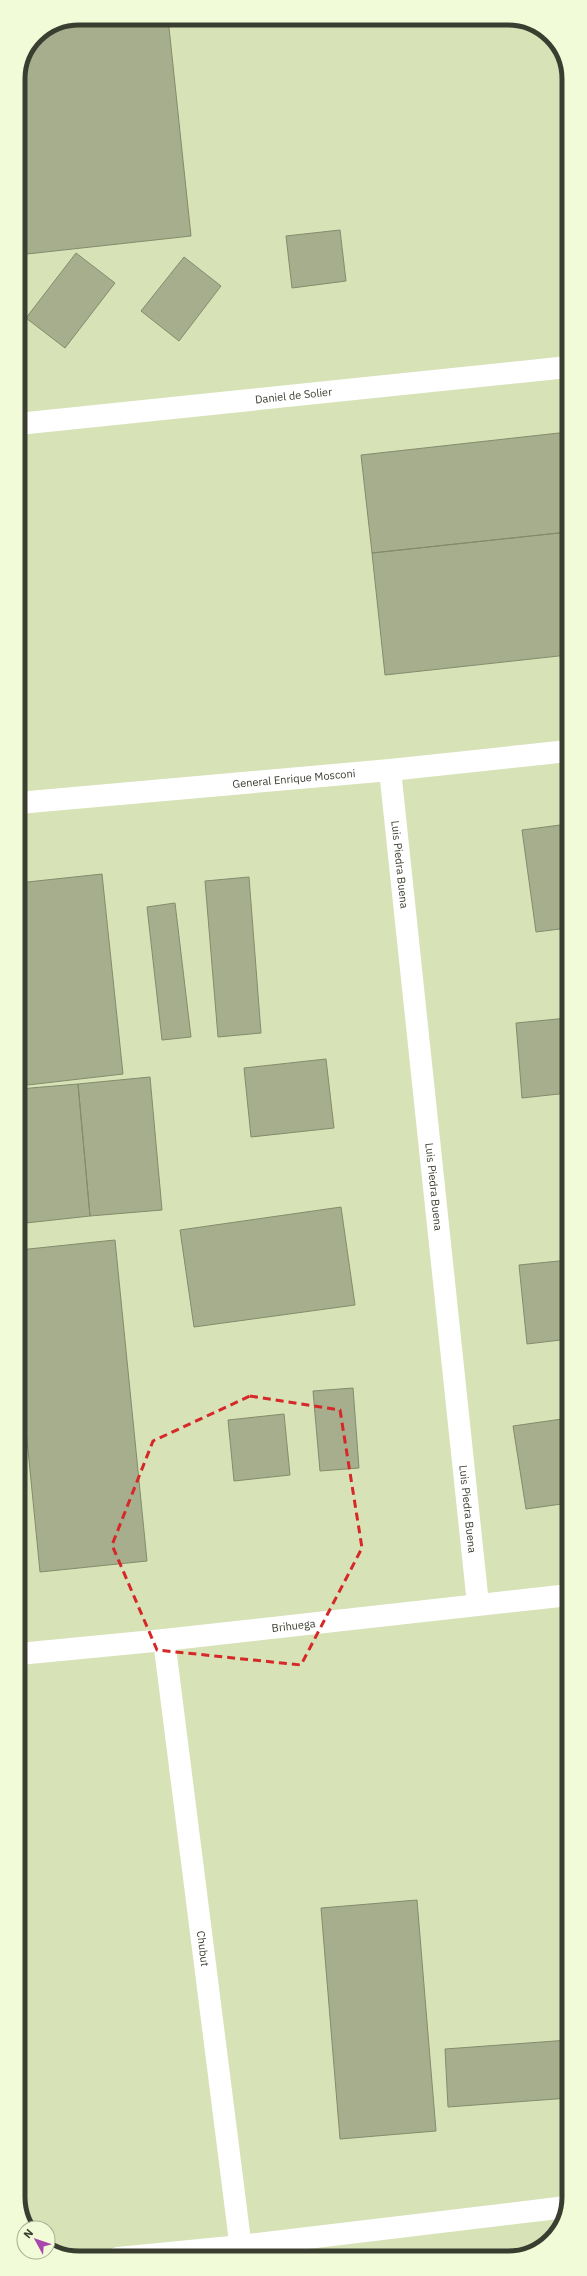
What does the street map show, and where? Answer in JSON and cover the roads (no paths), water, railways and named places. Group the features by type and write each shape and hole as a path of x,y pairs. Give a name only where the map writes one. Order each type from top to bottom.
{"street":[{"name":"Daniel de Solier","path":"25,423 562,368"},
{"name":"General Enrique Mosconi","path":"25,802 390,770 562,752"},
{"name":"Luis Piedra Buena","path":"390,770 478,1604"},
{"name":"Brihuega","path":"25,1653 164,1640 562,1596"},
{"name":"Chubut","path":"164,1640 242,2251"},
{"path":"249,2251 561,2208"}]}
